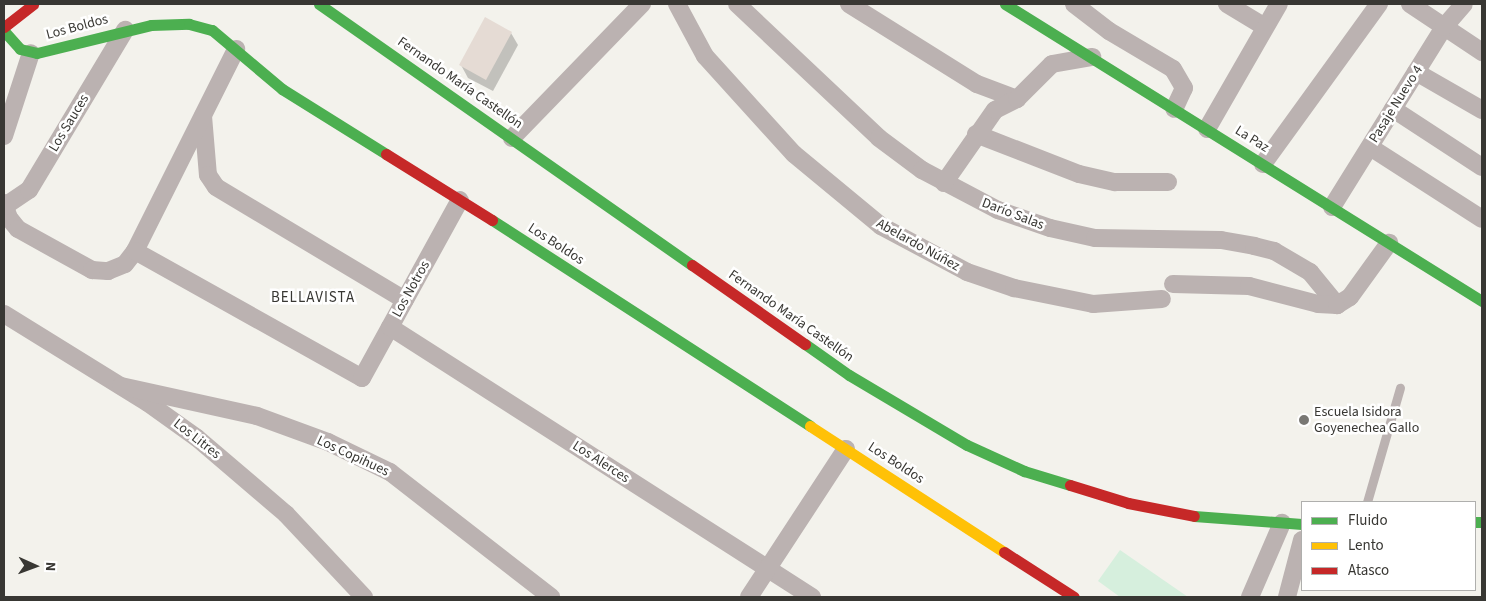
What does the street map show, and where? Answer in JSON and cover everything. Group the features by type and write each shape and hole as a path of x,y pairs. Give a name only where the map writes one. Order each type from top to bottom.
{"street":[{"path":"4,27 33,4"},
{"path":"512,138 642,4"},
{"name":"Abelardo Núñez","path":"677,4 705,56 794,154 881,226 967,272 1014,288 1093,304 1162,299"},
{"name":"Darío Salas","path":"737,4 878,138 944,183 998,210 1050,228 1095,238 1221,240 1274,251 1310,272 1337,305"},
{"path":"848,4 976,84 1017,98"},
{"name":"La Paz","path":"1005,4 1482,301"},
{"path":"1074,4 1109,31 1173,70 1184,88 1174,109"},
{"path":"1227,4 1265,27"},
{"path":"1207,129 1279,4"},
{"path":"1263,164 1379,4"},
{"path":"1410,4 1482,52"},
{"name":"Pasaje Nuevo 4","path":"1332,207 1444,27 1464,4"},
{"name":"Fernando María Castellón","path":"328,6 512,138 861,383 988,455 1055,482 1128,503 1205,518 1301,524"},
{"name":"Los Boldos","path":"4,31 20,49 31,53 125,30 189,24 212,30 282,88 460,200 1074,597"},
{"name":"Los Sauces","path":"4,204 29,190 125,30"},
{"path":"4,204 18,229 97,271 121,266 136,251 236,49"},
{"path":"4,136 31,53"},
{"path":"944,183 976,134 996,110 1017,98 1052,64 1092,57"},
{"path":"1416,72 1482,110"},
{"path":"1393,110 1482,166"},
{"path":"202,115 208,175 216,187 405,300"},
{"path":"976,134 1080,174 1115,182 1168,182"},
{"path":"1370,147 1482,219"},
{"name":"Los Notros","path":"136,251 362,378 460,200"},
{"path":"1173,284 1248,286 1318,304 1337,305 1350,297 1389,243"},
{"name":"Los Litres","path":"4,314 174,420 228,463 313,540 364,597"},
{"name":"Los Alerces","path":"390,327 812,597"},
{"name":"Los Copihues","path":"121,386 257,416 328,442 390,472 548,597"},
{"path":"749,597 846,449"},
{"path":"1250,597 1282,523"},
{"path":"1287,597 1301,544"}],"lane":[{"path":"1367,501 1400,388"}],"green space":[{"path":"1120,550 1188,597 1120,597 1098,581"}],"building":[{"path":"485,17 512,32 486,80 459,65"}],"traffic: fast":[{"path":"319,4 692,265"},
{"path":"1005,4 1482,301"},
{"path":"4,31 20,49 37,53 151,25 189,24 212,30 282,89 386,154"},
{"path":"492,220 810,426"},
{"path":"805,344 849,375 967,445 1024,471 1070,485"},
{"path":"1194,516 1301,524"},
{"path":"1476,522 1482,522"}],"traffic: slow":[{"path":"810,426 1004,552"}],"traffic: jam":[{"path":"4,27 33,4"},
{"path":"386,154 492,220"},
{"path":"692,265 805,344"},
{"path":"1070,485 1128,503 1194,516"},
{"path":"1004,552 1074,597"}],"place":[{"name":"Escuela Isidora Goyenechea Gallo","path":"1304,420"}],"district":[{"name":"BELLAVISTA","path":"313,298"}]}
